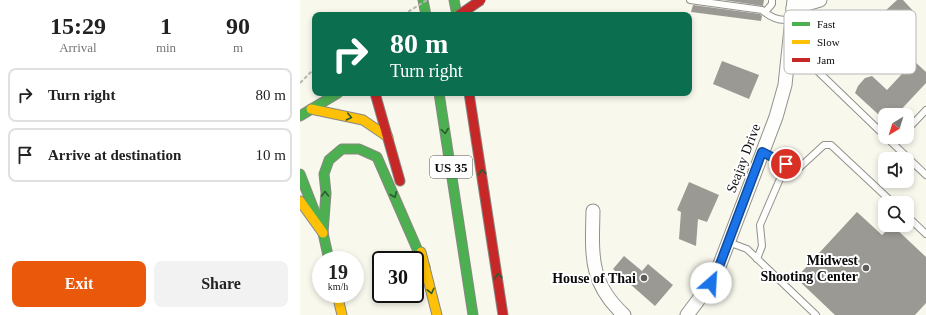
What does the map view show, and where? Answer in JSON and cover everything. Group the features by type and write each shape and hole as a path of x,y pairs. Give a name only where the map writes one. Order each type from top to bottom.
{"main road":[{"path":"424,0 426,12"},
{"path":"454,0 457,12"},
{"path":"461,0 462,12"},
{"path":"463,12 481,0"},
{"path":"300,116 333,96"},
{"path":"376,96 425,267 437,315"},
{"name":"US 35","path":"439,96 473,315"},
{"name":"US 35","path":"469,96 503,315"},
{"path":"311,109 363,120 388,137"},
{"path":"323,233 326,192 324,174 329,160 342,149 359,149 377,157 425,267"},
{"path":"300,174 323,233 327,251"},
{"path":"300,201 323,233"},
{"path":"339,303 342,315"}],"street":[{"path":"793,9 820,0"},
{"name":"Seajay Drive","path":"687,315 711,283 728,242 776,117 785,85 786,74"},
{"path":"594,211 592,256 594,271 606,296 624,315"}],"lane":[{"path":"690,0 762,10 779,20 784,16"},
{"path":"765,12 772,4 772,0"},
{"path":"821,74 878,128"},
{"path":"914,123 926,110"},
{"path":"894,144 926,175"},
{"path":"762,152 795,169 799,168 824,145 831,145 886,196"},
{"path":"757,259 762,246 760,225 786,164"},
{"path":"914,223 926,234"},
{"path":"728,242 747,249 816,315"}],"path":[{"path":"408,12 427,0"},
{"path":"300,83 312,71"}],"building":[{"path":"723,0 764,0 763,6"},
{"path":"897,0 903,0 912,10 886,10"},
{"path":"693,5 760,14 762,16 761,21 691,12"},
{"path":"722,61 759,75 749,99 713,84"},
{"path":"916,63 926,72 926,83 903,108 878,108 878,114 855,93 858,86 865,78 872,76 887,90 902,74 916,74"},
{"path":"689,182 719,195 707,222 698,219 696,246 679,239 681,212 677,210"},
{"name":"Midwest Shooting Center","path":"857,212 882,235 885,232 899,232 926,257 926,303 915,315 835,315 796,278"},
{"name":"House of Thai","path":"624,256 642,271 648,264 673,285 655,306 613,269"}],"traffic: fast":[{"path":"423,0 425,12"},
{"path":"454,0 456,12"},
{"path":"300,116 333,96"},
{"path":"439,96 473,315"},
{"path":"323,233 326,193 324,174 329,160 342,149 359,149 377,157 425,267"},
{"path":"300,174 323,233 327,251"}],"traffic: slow":[{"path":"311,109 363,120 388,137"},
{"path":"300,201 323,233"},
{"path":"424,264 437,315"},
{"path":"339,303 342,315"}],"traffic: jam":[{"path":"463,12 481,0"},
{"path":"376,96 400,181"},
{"path":"469,96 503,315"}],"place":[{"name":"Midwest Shooting Center","path":"866,268"},
{"name":"House of Thai","path":"644,278"}],"route":[{"path":"711,283 720,264 762,152 786,164"}]}
